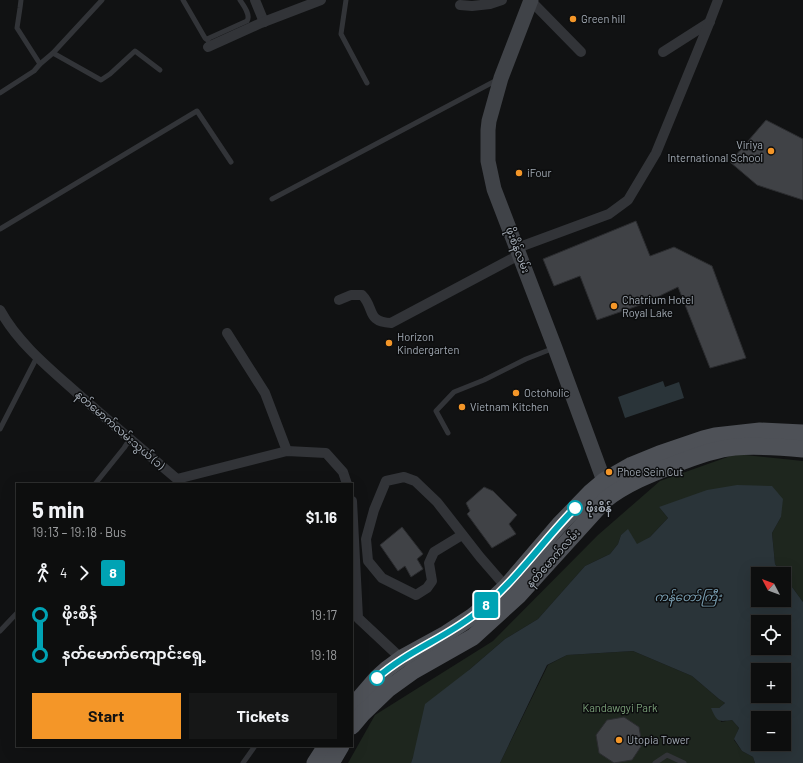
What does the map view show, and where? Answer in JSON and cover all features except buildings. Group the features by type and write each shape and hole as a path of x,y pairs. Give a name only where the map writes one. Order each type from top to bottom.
{"main road":[{"name":"ဖိုးစိန်လမ်း","path":"531,0 502,78 489,121 488,161 494,189 608,488"},
{"name":"နတ်မောက်လမ်း","path":"694,449 715,436 760,431 803,433"},
{"name":"နတ်မောက်လမ်း","path":"353,725 388,689 407,664 444,635 512,591 559,525 591,492 608,488 632,465 659,454 694,449 719,449 755,446 803,449"},
{"name":"နတ်မောက်လမ်း","path":"353,706 377,678 387,669 407,664"},
{"path":"315,763 325,747"},
{"path":"331,763 340,747"}],"street":[{"path":"254,0 264,22"},
{"path":"209,44 321,0"},
{"path":"460,5 472,6 490,4 502,0"},
{"path":"531,0 581,52"},
{"path":"339,300 352,295 362,295 366,298 374,317 382,323 391,323 518,251 609,214 628,200 656,152 718,0"},
{"path":"663,52 710,22"},
{"name":"နတ်မောက်လမ်းသွယ် (၁)","path":"0,310 7,323 37,357 178,482 287,451 326,452 343,472 347,483"},
{"path":"227,333 265,393 287,451"},
{"path":"462,535 434,552 429,563 432,581 427,588 416,595 382,578 368,561 366,539 374,510 386,481 404,477 415,481 437,502 480,557 512,591"},
{"path":"353,541 355,621 407,664"}],"lane":[{"path":"22,0 18,28 40,64"},
{"path":"0,93 34,70 53,53 102,0"},
{"path":"183,0 209,44 249,19 249,16 240,0"},
{"path":"346,0 341,34 367,83"},
{"path":"53,53 101,80 136,51 160,70"},
{"path":"272,199 502,78"},
{"path":"0,229 197,111 231,162"},
{"path":"448,433 436,411 454,392 484,380 526,359 555,348"},
{"path":"0,430 37,357"},
{"path":"96,483 130,439"},
{"path":"0,631 16,613"},
{"path":"243,763 254,747"},
{"path":"655,763 667,755 684,763"}],"green space":[{"path":"736,454 803,461 803,602 791,586 791,567 777,567 775,564 772,533 781,517 659,507 668,518 650,537 637,545 628,530 621,535 618,544 610,554 585,566 538,619 505,639 469,670 413,757 411,763 348,763 375,715 493,641 598,535 660,481"},
{"name":"Kandawgyi Park","path":"633,651 692,676 725,703 719,708 721,722 732,720 739,728 734,740 742,751 753,757 755,763 500,763 548,665 567,655"}],"water":[{"path":"663,381 665,387 679,382 684,398 625,418 618,397"},
{"name":"ကန်တော်ကြီး","path":"737,485 772,486 783,499 781,517 772,533 775,564 777,567 751,567 751,607 791,607 791,586 803,602 803,763 755,763 753,757 742,751 734,739 739,728 732,720 718,720 713,713 711,708 719,708 725,703 692,676 633,651 567,655 547,665 500,763 411,763 425,704 469,670 505,639 538,619 585,566 610,554 618,544 621,535 628,529 637,544 650,537 668,518 659,507 707,490"}],"bus line":[{"name":"8","path":"377,678 402,658 455,628 490,602 506,587 575,508"}],"place":[{"name":"Green hill","path":"573,19"},
{"name":"Viriya International School","path":"771,151"},
{"name":"iFour","path":"519,173"},
{"name":"Chatrium Hotel Royal Lake","path":"614,306"},
{"name":"Horizon Kindergarten","path":"389,343"},
{"name":"Octoholic","path":"516,393"},
{"name":"Vietnam Kitchen","path":"462,407"},
{"name":"Phoe Sein Cut","path":"609,472"},
{"name":"ဖိုးစိန်","path":"575,508"},
{"name":"Utopia Tower","path":"619,740"}]}
